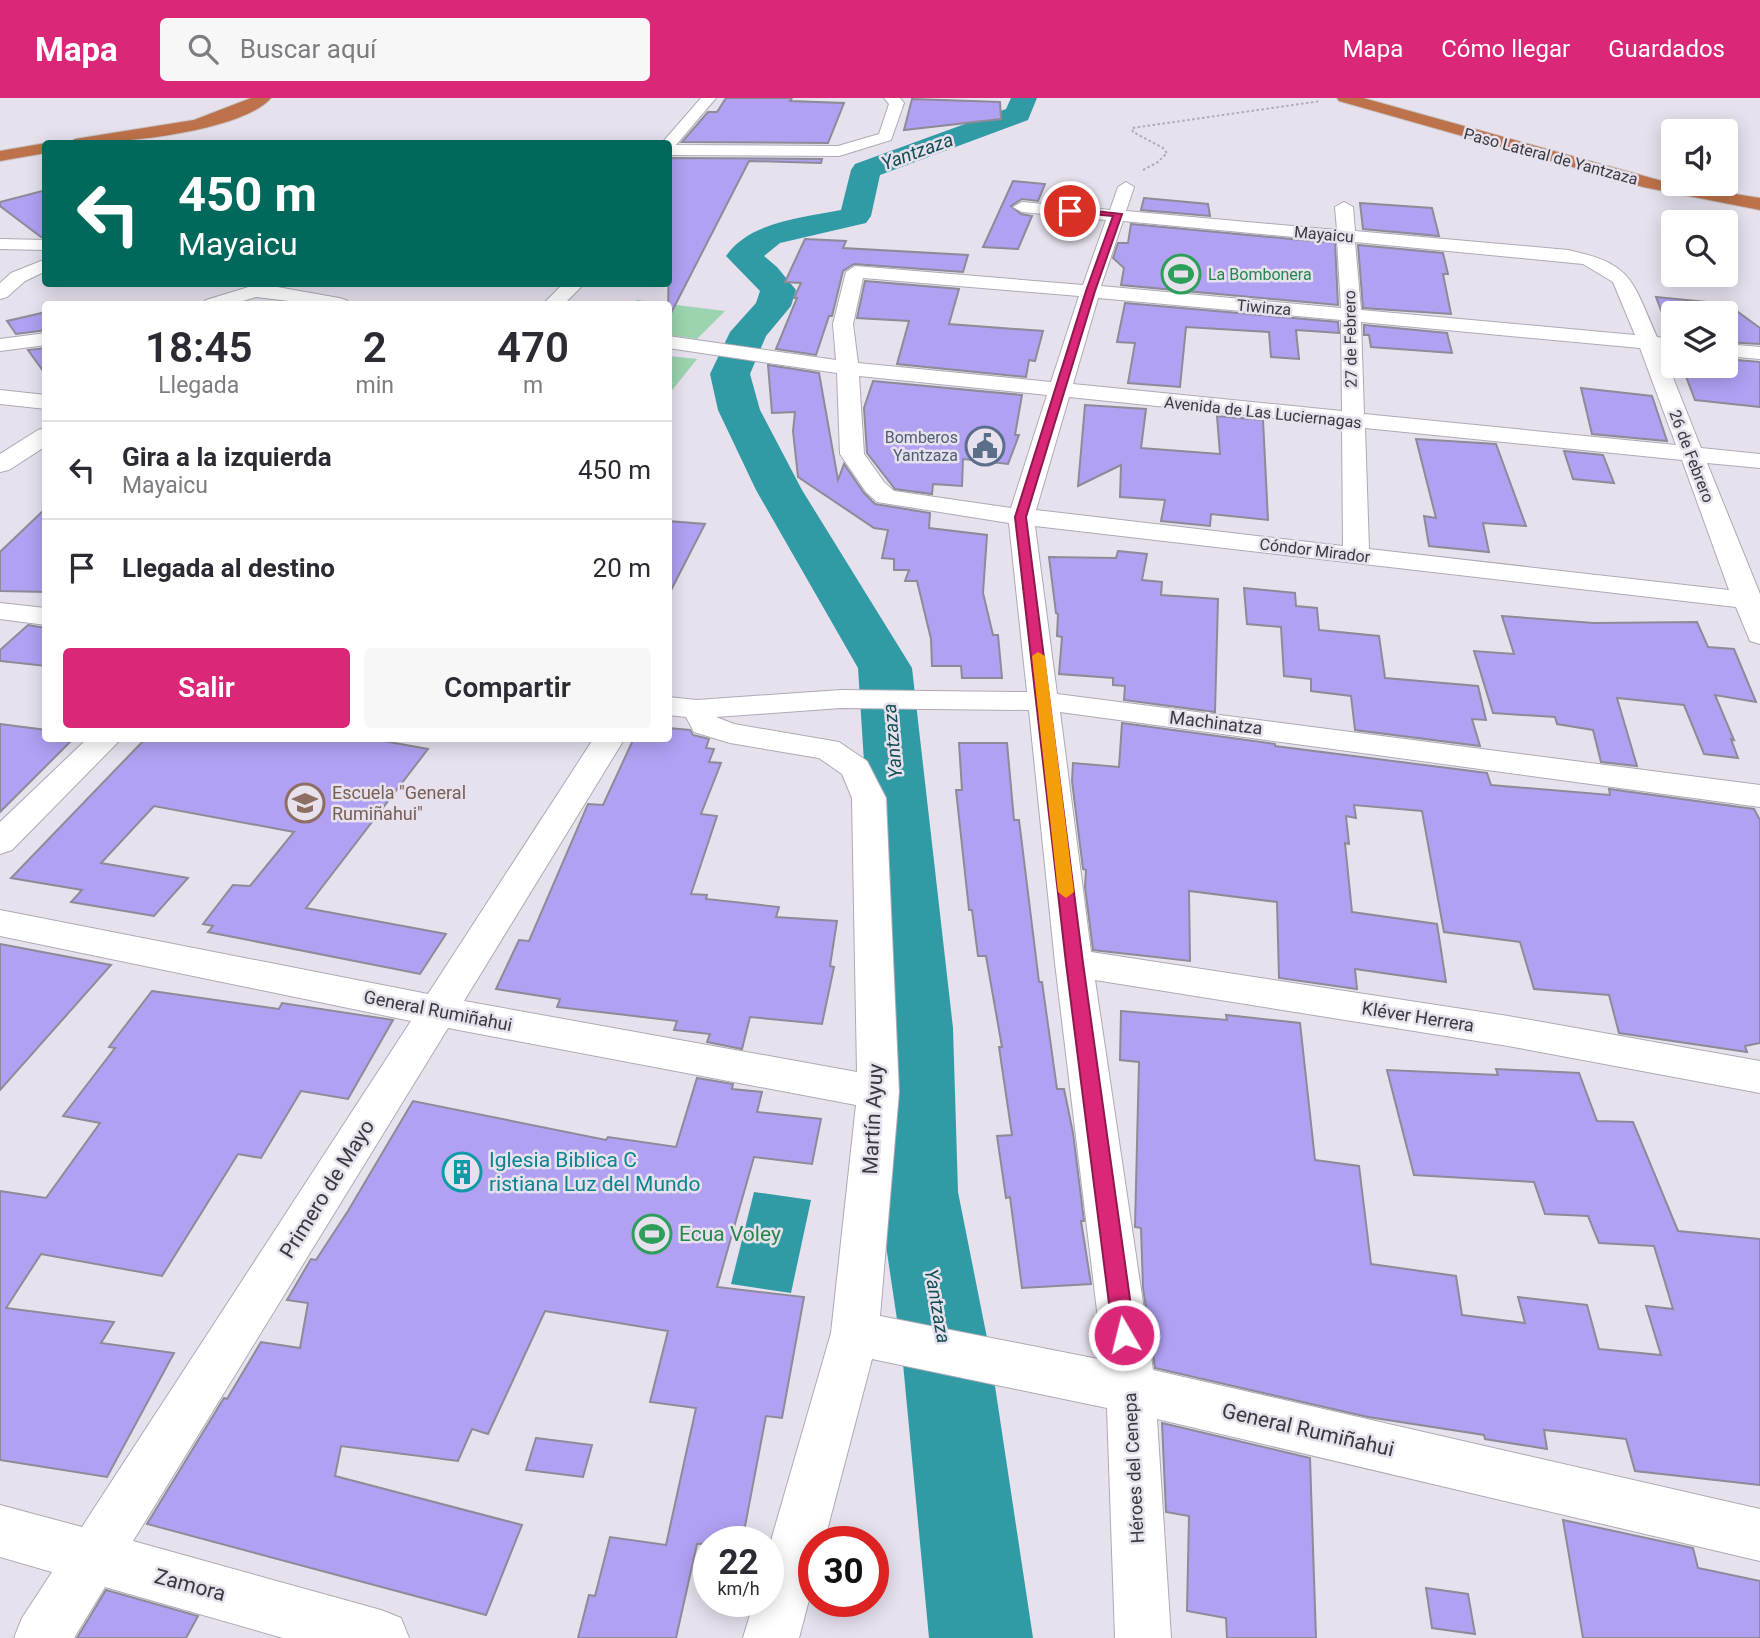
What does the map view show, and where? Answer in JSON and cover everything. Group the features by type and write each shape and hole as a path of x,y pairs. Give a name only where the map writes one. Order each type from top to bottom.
{"highway":[{"path":"99,140 178,127 227,114 263,98"},
{"name":"Paso Lateral de Yantzaza","path":"1336,99 1649,183 1760,204"},
{"path":"0,156 42,149"}],"street":[{"path":"672,142 709,98"},
{"path":"672,147 839,151 886,137 897,103 891,98"},
{"name":"Héroes del Cenepa","path":"1126,187 1090,291 1021,517 1074,963 1131,1389 1143,1638"},
{"name":"Mayaicu","path":"1021,207 1568,256 1588,260 1621,279"},
{"name":"27 de Febrero","path":"1344,207 1350,315 1356,555"},
{"path":"0,244 42,245"},
{"path":"0,293 18,277 42,266"},
{"name":"Tiwinza","path":"845,334 843,324 855,272 1661,344"},
{"name":"26 de Febrero","path":"1621,279 1753,601 1760,635"},
{"path":"227,301 268,287"},
{"path":"556,301 571,287"},
{"path":"235,301 253,290 324,301"},
{"path":"773,357 819,351 845,334 848,368"},
{"path":"0,345 42,340"},
{"name":"Avenida de Las Luciernagas","path":"672,343 848,368 1760,461"},
{"path":"1738,351 1760,353"},
{"name":"Cóndor Mirador","path":"848,368 852,454 875,487 886,496 910,502 1021,517 1753,601"},
{"path":"0,397 42,402"},
{"path":"0,465 42,438"},
{"path":"0,611 42,616"},
{"name":"Machinatza","path":"683,707 841,699 1043,701 1760,796"},
{"name":"Martín Ayuy","path":"683,707 705,725 730,733 828,749 856,768 869,798 878,1092 855,1334 771,1638"},
{"path":"0,842 103,742"},
{"name":"Primero de Mayo","path":"42,1638 147,1476 607,742"},
{"name":"General Rumiñahui","path":"0,923 437,1012 878,1092"},
{"name":"Kléver Herrera","path":"1074,963 1508,1031 1760,1077"},
{"name":"General Rumiñahui","path":"855,1334 1131,1389 1760,1535"},
{"name":"Zamora","path":"0,1531 381,1638"}],"path":[{"path":"1126,187 1136,174 1158,162 1167,153 1163,148 1133,132 1132,128 1336,99"}],"green space":[{"path":"672,304 725,311 697,339 672,335"},
{"path":"672,356 697,359 672,390"}],"water":[{"path":"754,1192 811,1200 791,1293 731,1284"}],"building":[{"path":"726,98 792,98 790,101 844,103 828,143 682,142 708,112 717,112"},
{"path":"912,99 1000,102 1001,119 904,130"},
{"path":"672,158 822,159 821,163 749,161 672,311 672,301 668,301 668,287 672,287"},
{"path":"1013,181 1045,184 1038,201 1022,199 1011,206 1021,214 1032,216 1018,249 983,247"},
{"path":"42,191 42,237 0,206 0,202"},
{"path":"1144,198 1208,204 1210,216 1141,210"},
{"path":"1360,203 1432,208 1439,236 1363,229"},
{"path":"1131,224 1335,243 1338,305 1121,285 1124,268 1113,258 1118,243 1128,243"},
{"path":"805,239 846,241 843,248 968,255 963,272 854,264 843,271 832,316 829,316 816,355 776,349 801,283 785,282"},
{"path":"1358,245 1443,253 1448,274 1443,274 1451,314 1363,308"},
{"path":"865,281 959,289 949,324 1043,331 1035,361 1029,360 1026,377 897,364 909,321 857,318"},
{"path":"1656,297 1697,301 1661,301 1661,310"},
{"path":"1125,303 1338,322 1339,333 1296,330 1299,359 1271,357 1269,332 1186,327 1180,387 1128,383 1135,343 1117,342"},
{"path":"1738,312 1760,328 1760,344 1738,343"},
{"path":"42,313 42,331 16,334 7,321"},
{"path":"1364,325 1447,333 1452,353 1371,347 1369,335 1364,335"},
{"path":"42,348 42,369 28,350"},
{"path":"1738,360 1760,362 1760,407 1695,400 1687,378 1738,378"},
{"path":"768,365 819,373 838,480 844,464 875,504 930,513 929,528 987,535 983,593 993,635 998,635 1002,678 962,678 961,666 932,666 931,639 917,581 905,581 909,570 894,570 894,559 882,558 888,530 874,528 798,477 793,431 795,412 772,413"},
{"path":"873,381 1022,395 1015,435 1019,435 1008,464 963,459 962,486 933,484 932,494 895,489 867,453 864,408"},
{"path":"1581,388 1652,396 1667,441 1592,434"},
{"path":"1085,405 1146,409 1141,448 1220,454 1217,416 1263,420 1268,520 1211,514 1210,526 1161,521 1165,500 1120,497 1121,465 1078,486"},
{"path":"1416,439 1496,444 1526,526 1483,523 1489,552 1429,546 1424,516 1436,518"},
{"path":"1564,451 1603,455 1614,483 1573,479"},
{"path":"42,512 42,592 0,591 0,552"},
{"path":"672,521 705,524 672,588"},
{"path":"1118,551 1147,554 1142,580 1162,582 1161,595 1218,599 1215,712 1124,700 1125,686 1113,685 1113,678 1059,674 1062,637 1057,636 1058,614 1049,557 1116,558"},
{"path":"1244,588 1295,593 1296,606 1317,608 1319,630 1379,636 1385,678 1478,686 1486,720 1472,719 1480,746 1355,730 1351,696 1311,691 1311,679 1284,676 1281,627 1247,624"},
{"path":"1502,616 1594,623 1697,622 1708,647 1734,649 1756,702 1715,695 1734,740 1731,739 1738,758 1704,754 1684,705 1617,698 1637,766 1601,762 1593,730 1557,724 1555,717 1493,713 1474,651 1514,654"},
{"path":"28,625 42,627 42,666 0,661 0,650"},
{"path":"1122,723 1487,773 1491,785 1610,795 1609,789 1754,809 1760,820 1760,1043 1745,1046 1747,1052 1619,1033 1609,995 1534,989 1520,942 1444,932 1422,811 1354,805 1356,818 1346,816 1349,844 1345,843 1352,912 1437,924 1446,982 1355,969 1357,989 1279,978 1277,902 1189,891 1190,961 1093,950 1085,887 1086,870 1083,869 1072,781 1073,763 1119,767"},
{"path":"0,724 42,729 42,742 70,742 0,812"},
{"path":"672,728 690,730 693,735 709,739 706,748 714,749 709,762 721,763 701,814 717,816 691,894 707,895 706,899 779,907 776,917 837,921 830,966 834,967 822,1024 750,1017 742,1049 707,1042 710,1034 674,1030 677,1021 557,1007 560,999 496,989 519,940 529,941 588,804 603,805 632,742 672,742"},
{"path":"142,742 389,742 428,749 306,908 446,934 420,974 208,932 213,926 203,924 233,885 250,886 294,832 154,806 101,863 188,878 154,916 71,902 82,890 11,878"},
{"path":"959,743 1007,743 1014,820 1019,820 1039,982 1042,982 1057,1089 1064,1089 1073,1133 1084,1221 1081,1221 1091,1284 1022,1288 1010,1197 1006,1198 997,1136 1012,1135 999,1047 1002,1047 986,956 978,956 972,910 969,910 956,790 962,790"},
{"path":"0,944 111,965 0,1090"},
{"path":"152,991 279,1009 282,1003 393,1020 348,1099 301,1091 261,1158 238,1154 162,1276 41,1254 6,1308 114,1322 101,1343 174,1353 107,1477 0,1460 0,1191 46,1198 100,1123 63,1116 115,1048 109,1047"},
{"path":"1121,1011 1227,1020 1226,1015 1300,1023 1315,1160 1359,1166 1371,1264 1456,1276 1462,1315 1525,1323 1518,1297 1587,1305 1599,1349 1661,1355 1646,1306 1673,1309 1654,1246 1599,1243 1588,1216 1545,1214 1534,1182 1414,1175 1387,1070 1498,1075 1496,1069 1579,1073 1597,1121 1633,1122 1678,1231 1760,1239 1760,1485 1635,1471 1626,1439 1544,1430 1547,1449 1485,1439 1484,1435 1368,1417 1155,1368 1143,1288 1141,1228 1135,1227 1139,1062 1120,1060"},
{"path":"697,1078 733,1084 732,1089 762,1092 757,1112 821,1119 812,1164 754,1157 717,1287 804,1297 782,1418 766,1416 745,1526 693,1526 693,1562 676,1638 578,1638 589,1595 595,1596 610,1537 666,1545 696,1408 650,1402 668,1331 545,1311 488,1434 472,1429 458,1461 341,1446 335,1476 522,1525 486,1615 147,1524 261,1342 300,1348 308,1303 287,1300 311,1259 316,1260 348,1211 413,1101 606,1140 608,1137 676,1147"},
{"path":"1162,1423 1310,1458 1316,1638 1227,1638 1226,1618 1187,1611 1189,1516 1166,1512"},
{"path":"536,1438 592,1445 583,1477 526,1470"},
{"path":"1563,1520 1693,1548 1698,1568 1760,1581 1760,1638 1583,1638"},
{"path":"1426,1588 1468,1594 1475,1634 1432,1628"},
{"path":"106,1590 198,1616 186,1638 77,1638"}],"waterway":[{"name":"Yantzaza","path":"981,1638 946,1353 918,1192 917,1028 885,668 779,490 739,410 730,374 749,332 773,306 778,290 765,274 743,256 769,236 855,216 866,170 1018,114 1024,98"}],"slow traffic":[{"path":"1038,656 1066,892"}],"place":[{"name":"La Bombonera","path":"1181,274"},
{"name":"Bomberos Yantzaza","path":"985,446"},
{"name":"Escuela \"General Rumiñahui\"","path":"305,803"},
{"name":"Iglesia Biblica C ristiana Luz del Mundo","path":"462,1172"},
{"name":"Ecua Voley","path":"652,1234"}],"route":[{"path":"1070,211 1118,214 1090,291 1021,517 1074,963 1124,1335"}]}
